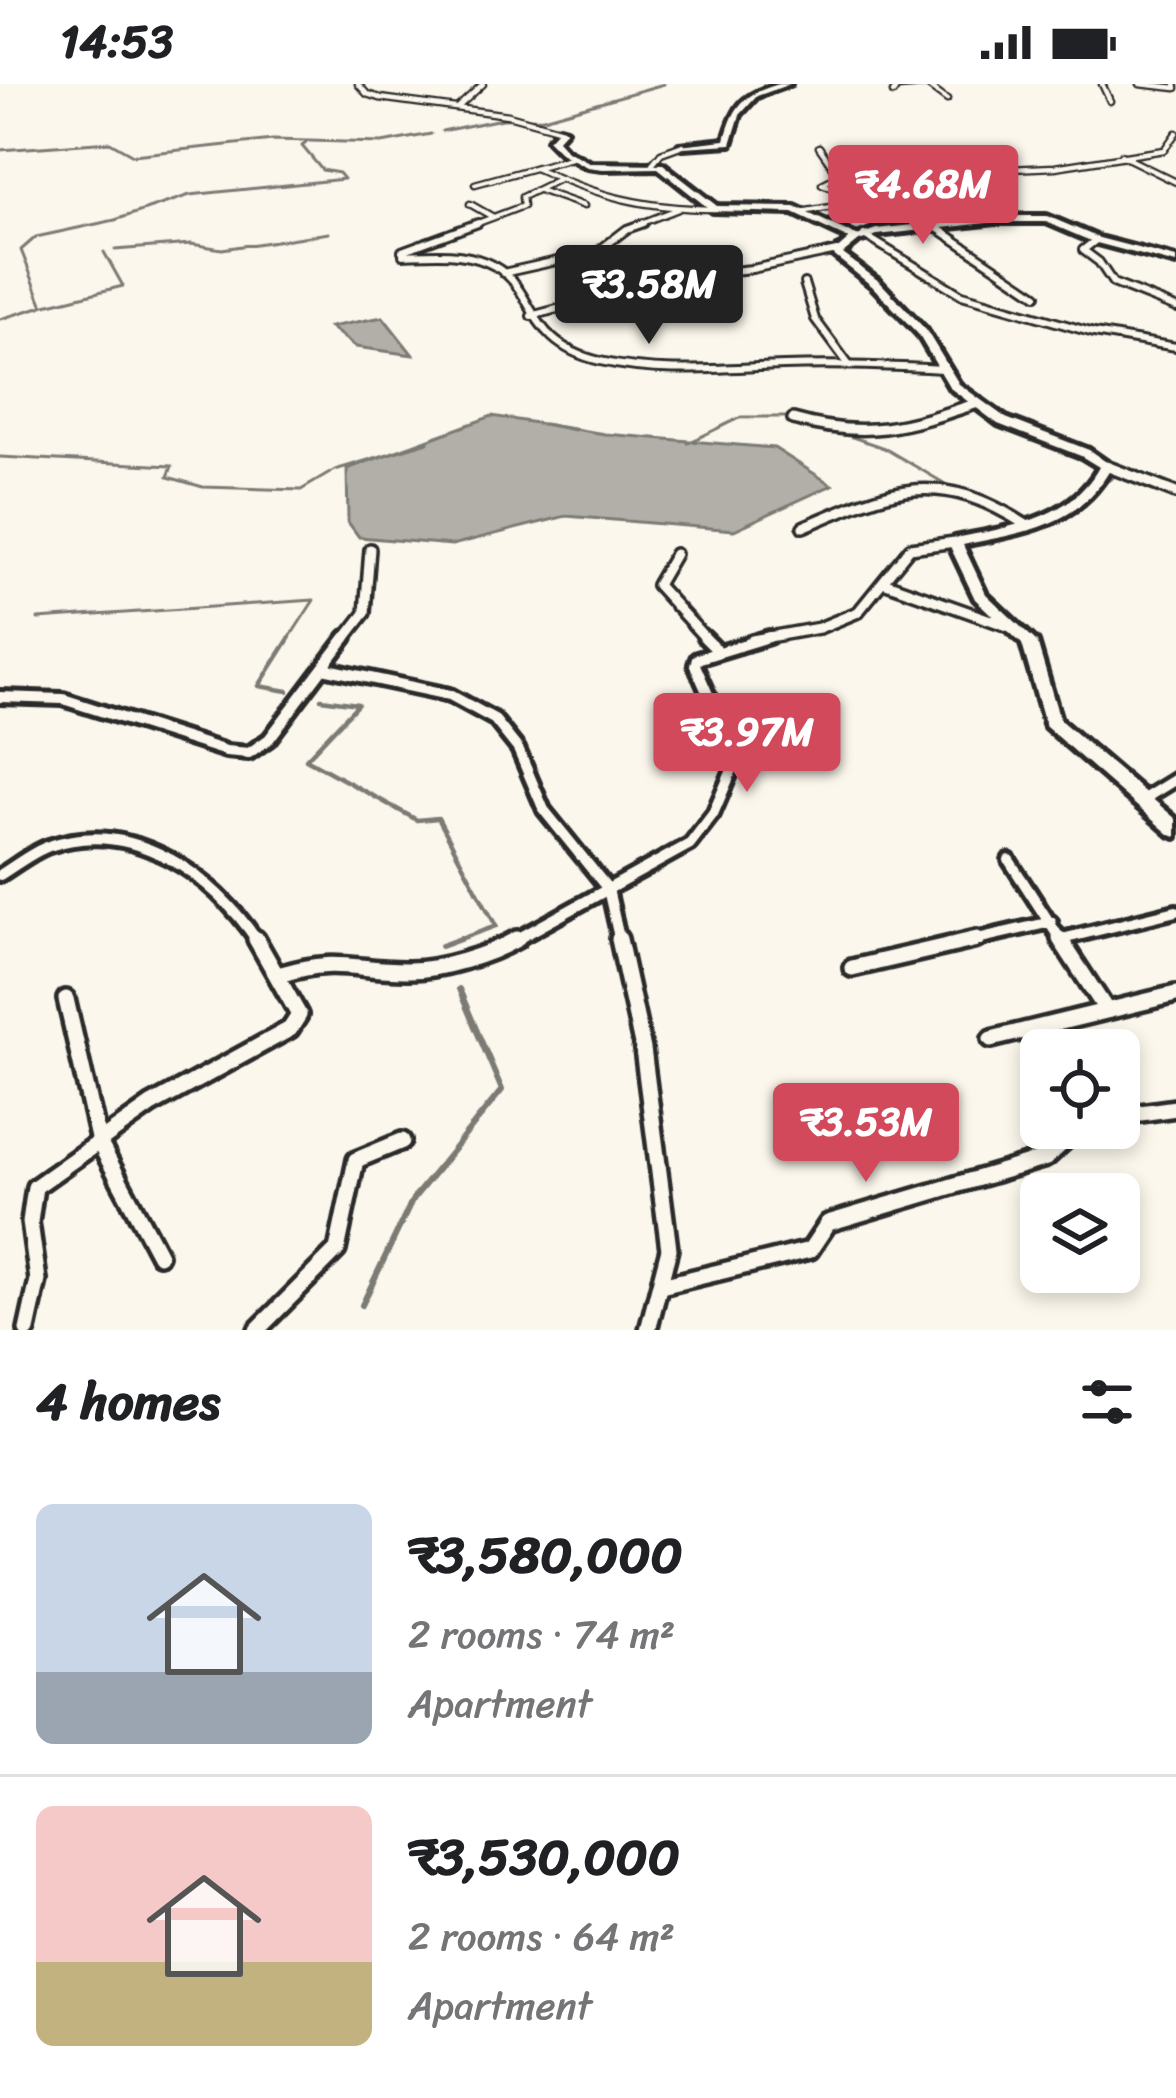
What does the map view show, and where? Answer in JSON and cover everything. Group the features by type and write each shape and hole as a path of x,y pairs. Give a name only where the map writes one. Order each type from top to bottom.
{"street":[{"path":"358,84 367,94 380,98 532,120 562,130 552,140 574,157 608,171 652,164 670,170 715,209"},
{"path":"458,107 483,84"},
{"path":"652,164 661,153 683,145 728,142 736,114 754,94 786,84"},
{"path":"887,84 932,85 947,100"},
{"path":"1102,84 1110,101"},
{"path":"1140,84 1176,88 1175,84"},
{"path":"893,93 900,87"},
{"path":"535,168 557,180 650,208 801,212 836,206 836,189 822,184 845,174 1054,167 1164,150 1176,133"},
{"path":"819,147 831,166 845,174"},
{"path":"1118,154 1176,182"},
{"path":"476,184 574,157"},
{"path":"917,170 961,223"},
{"path":"557,180 520,198 523,206 402,251 482,260 503,273 552,344 615,364 685,372 849,365 942,369"},
{"path":"539,190 584,206"},
{"path":"470,204 493,217"},
{"path":"503,273 608,248 623,231 678,209"},
{"path":"801,212 822,226 860,237 962,296 1094,333 1176,347"},
{"path":"531,316 587,301 658,292 656,282 663,278 752,269 837,251 860,237 961,223 1047,219 1096,240 1176,261"},
{"path":"934,226 1037,295"},
{"path":"1096,240 1082,250 1099,262 1113,284 1176,308"},
{"path":"837,251 922,332 954,386 1002,421 1176,493"},
{"path":"804,283 815,319 849,365"},
{"path":"1005,307 1018,318"},
{"path":"793,418 835,432 875,436 977,403"},
{"path":"282,974 321,962 411,971 500,948 690,844 713,814 732,770 725,733 694,665 697,659 718,650 814,631 861,611 913,544 955,542 1055,520 1098,481 1106,466"},
{"path":"803,527 858,502 911,487 985,498 1028,526"},
{"path":"955,542 980,596 1029,642 1052,723 1176,830"},
{"path":"0,697 63,699 226,751 249,753 269,739 365,613 370,549"},
{"path":"675,554 657,585 664,598 718,650"},
{"path":"886,583 1013,628"},
{"path":"323,668 450,695 494,719 518,749 544,810 608,890 643,1048 669,1249 648,1330"},
{"path":"1142,800 1176,778"},
{"path":"0,875 57,841 84,837 149,846 212,885 282,974 299,1015 290,1029 151,1105 35,1187 30,1222 38,1280 27,1330"},
{"path":"1009,860 1105,1009"},
{"path":"1062,939 1176,911"},
{"path":"852,968 1051,922"},
{"path":"992,1039 1176,994"},
{"path":"66,999 99,1142 159,1255"},
{"path":"1140,1113 1176,1108"},
{"path":"257,1330 337,1250 356,1160 403,1141"},
{"path":"661,1286 810,1250 828,1223 1046,1158 1056,1149"}],"shaded area":[{"path":"383,317 413,355 356,347 330,327"},
{"path":"492,416 605,434 774,448 832,485 734,530 566,516 452,545 359,537 348,522 347,469"}],"waterway":[{"path":"442,131 502,119 543,118 664,84"},
{"path":"0,150 110,142 133,155 273,140 382,143 431,134"},
{"path":"0,319 43,306 21,250 36,237 115,220 190,195 344,179 339,173 322,170 302,146 306,143"},
{"path":"115,250 191,244 222,249 329,233"},
{"path":"46,305 123,286 104,252"},
{"path":"688,443 741,417 790,417"},
{"path":"544,424 574,430"},
{"path":"835,431 884,448 954,489"},
{"path":"0,457 172,466 168,477 203,487 301,490 335,470 428,442"},
{"path":"1106,482 1115,476 1156,490"},
{"path":"38,619 314,600 288,640"},
{"path":"288,691 259,686 290,637"},
{"path":"321,699 358,704 306,759 417,820 438,818 496,926 452,942"},
{"path":"441,946 460,939"},
{"path":"362,1305 413,1199 502,1090 459,989"}]}
